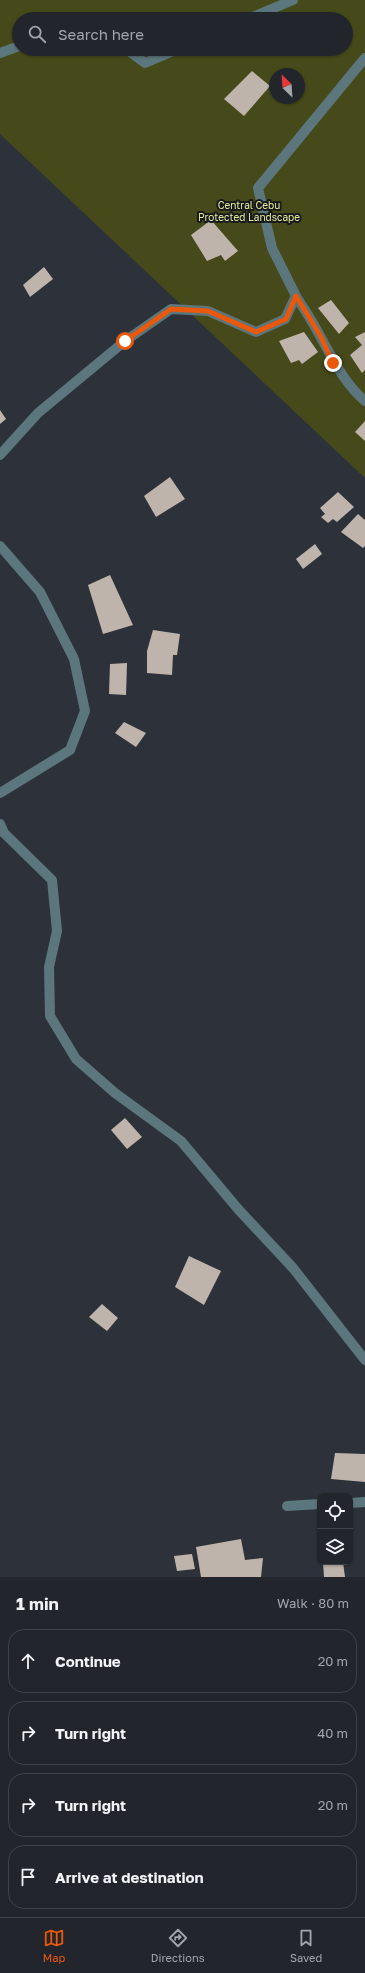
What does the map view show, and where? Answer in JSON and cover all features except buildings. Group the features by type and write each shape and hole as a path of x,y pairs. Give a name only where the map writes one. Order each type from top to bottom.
{"street":[{"path":"265,12 293,0"},
{"path":"0,53 12,49"},
{"path":"136,56 145,63 162,56"},
{"path":"365,58 258,188 272,248 296,296 320,335 333,363 357,394 365,401"},
{"path":"0,455 38,413 125,341 171,309 208,311 256,332 286,319 296,296"},
{"path":"0,546 40,592 61,632 74,659 85,711 70,750 0,793"},
{"path":"0,824 4,833 52,880 57,931 49,967 50,1016 76,1059 115,1093 181,1141 238,1209 293,1268 365,1360"},
{"path":"353,1503 365,1502"},
{"path":"287,1506 317,1504"}],"green space":[{"name":"Central Cebu Protected Landscape","path":"0,0 365,0 365,478 0,134"}],"route":[{"path":"125,341 171,309 208,311 256,332 286,319 296,296 320,335 333,363"}]}
